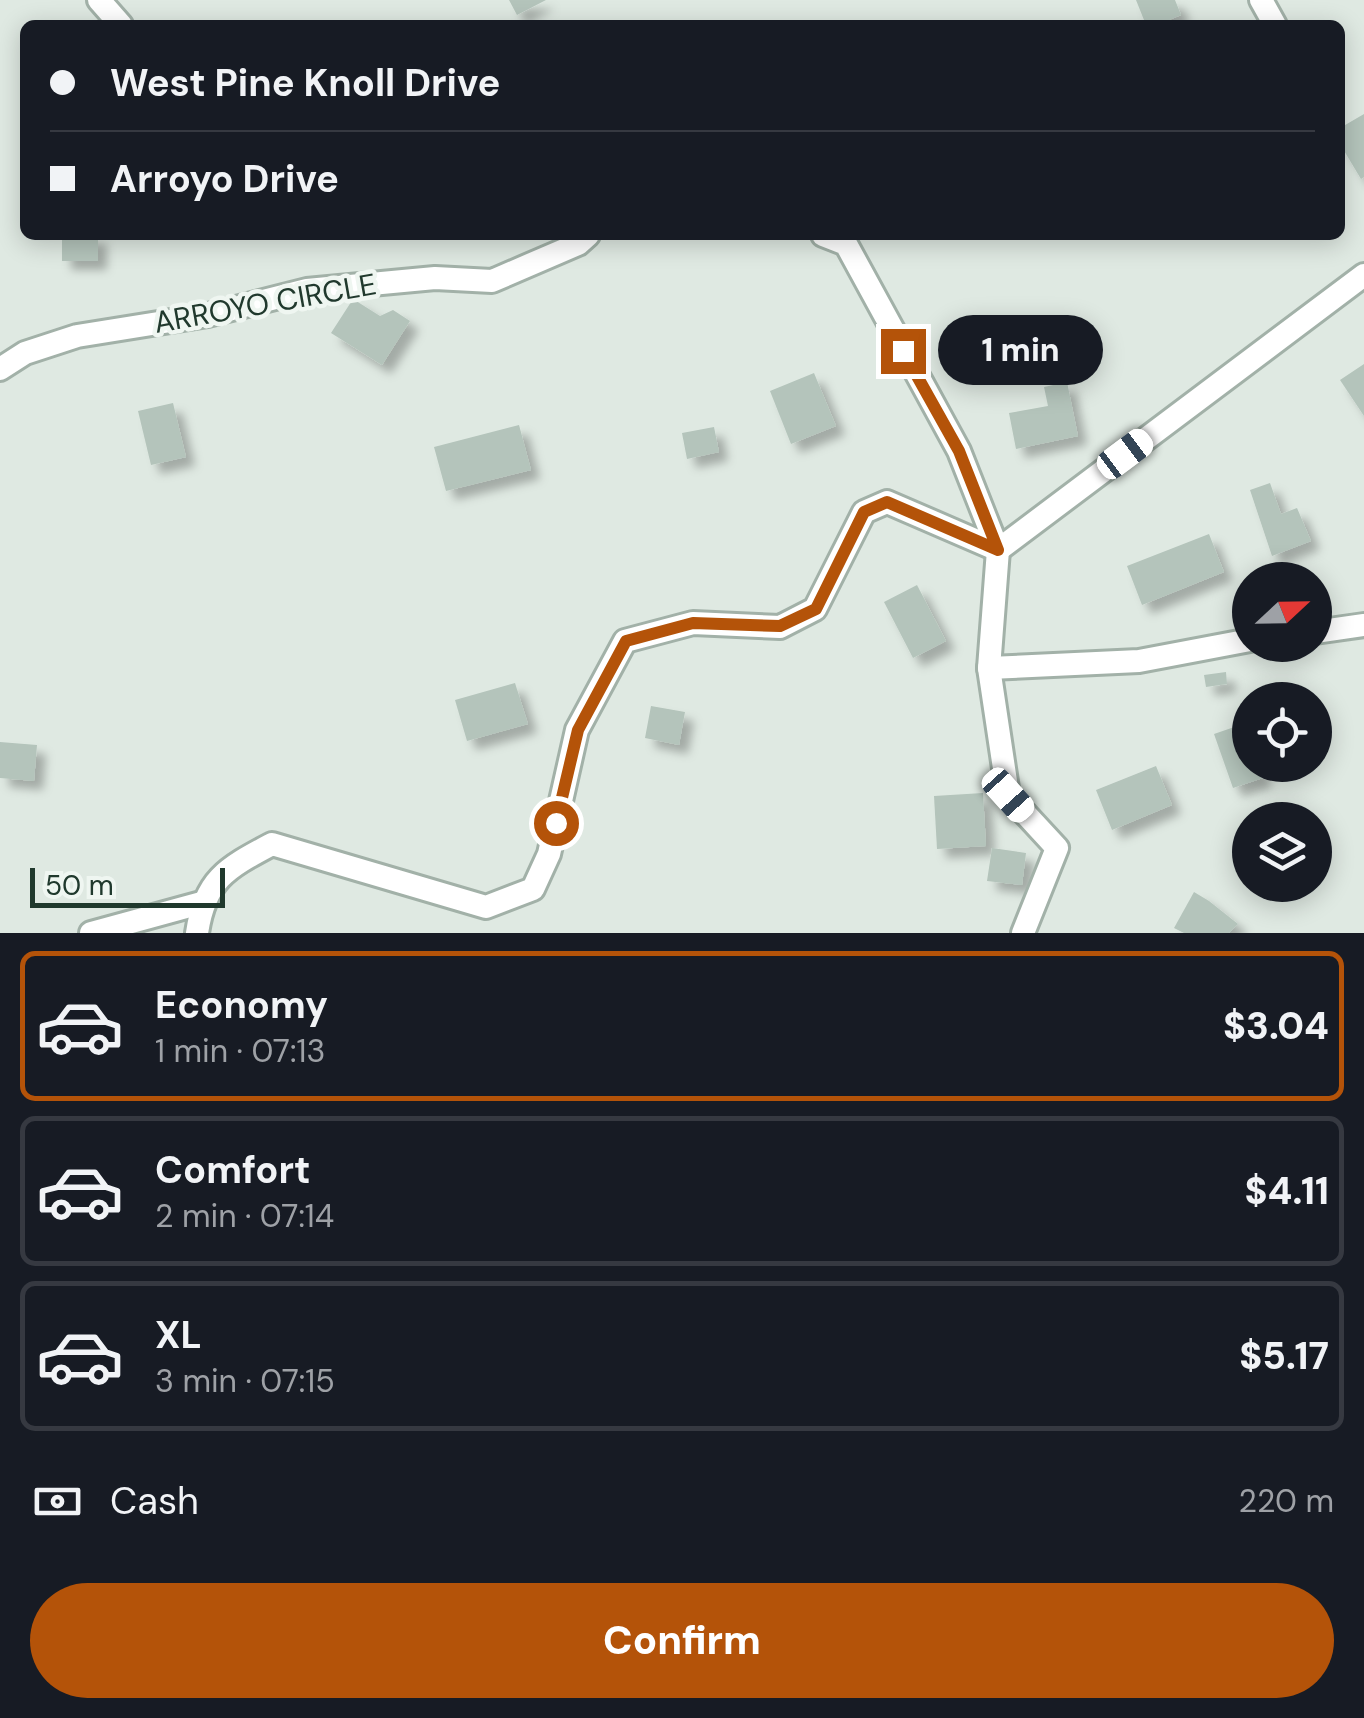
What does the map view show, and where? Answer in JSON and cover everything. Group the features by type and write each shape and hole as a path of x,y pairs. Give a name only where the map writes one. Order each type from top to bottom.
{"street":[{"path":"100,0 117,20"},
{"name":"ARROYO CIRCLE","path":"0,369 25,353 77,336 208,315 307,290 435,278 492,281 582,240"},
{"path":"835,240 846,244 959,451 998,550 990,668 1008,795 1057,848 1023,933"},
{"path":"998,550 1364,275"},
{"path":"197,933 201,903 228,868 272,844 486,906 533,890 549,854 578,730 626,641 693,623 780,626 816,609 864,512 887,502 998,550"},
{"path":"1332,630 1364,625"},
{"path":"990,668 1139,661 1232,643"},
{"path":"91,933 201,903"}],"building":[{"path":"509,0 546,0 517,15"},
{"path":"1136,0 1175,0 1181,15 1169,20 1144,20"},
{"path":"1364,114 1361,179 1345,152 1345,125"},
{"path":"62,240 98,240 98,261 62,261"},
{"path":"353,299 380,316 393,310 410,321 382,365 331,333"},
{"path":"1364,364 1364,416 1340,380"},
{"path":"814,373 836,426 791,444 770,391"},
{"path":"1067,382 1078,436 1016,449 1009,413 1048,406 1044,387"},
{"path":"173,403 186,457 151,465 138,411"},
{"path":"519,425 531,470 446,491 434,447"},
{"path":"714,427 719,452 687,459 682,433"},
{"path":"1270,483 1281,514 1297,508 1311,541 1272,556 1250,490"},
{"path":"1209,534 1224,572 1142,605 1127,566"},
{"path":"917,585 946,641 913,658 884,602"},
{"path":"1226,672 1227,684 1206,687 1204,675"},
{"path":"515,683 528,724 467,741 455,700"},
{"path":"651,706 685,712 679,745 645,738"},
{"path":"1232,728 1232,782 1251,782 1233,788 1214,734"},
{"path":"0,742 37,745 34,781 0,778"},
{"path":"1156,766 1172,805 1112,830 1096,790"},
{"path":"983,793 986,846 937,849 934,796"},
{"path":"992,848 1026,853 1022,885 987,881"},
{"path":"1194,892 1238,924 1229,933 1184,933 1174,928"}],"route":[{"path":"556,823 578,730 626,641 693,623 780,626 816,609 864,512 887,502 998,550 959,451 903,351"}]}
